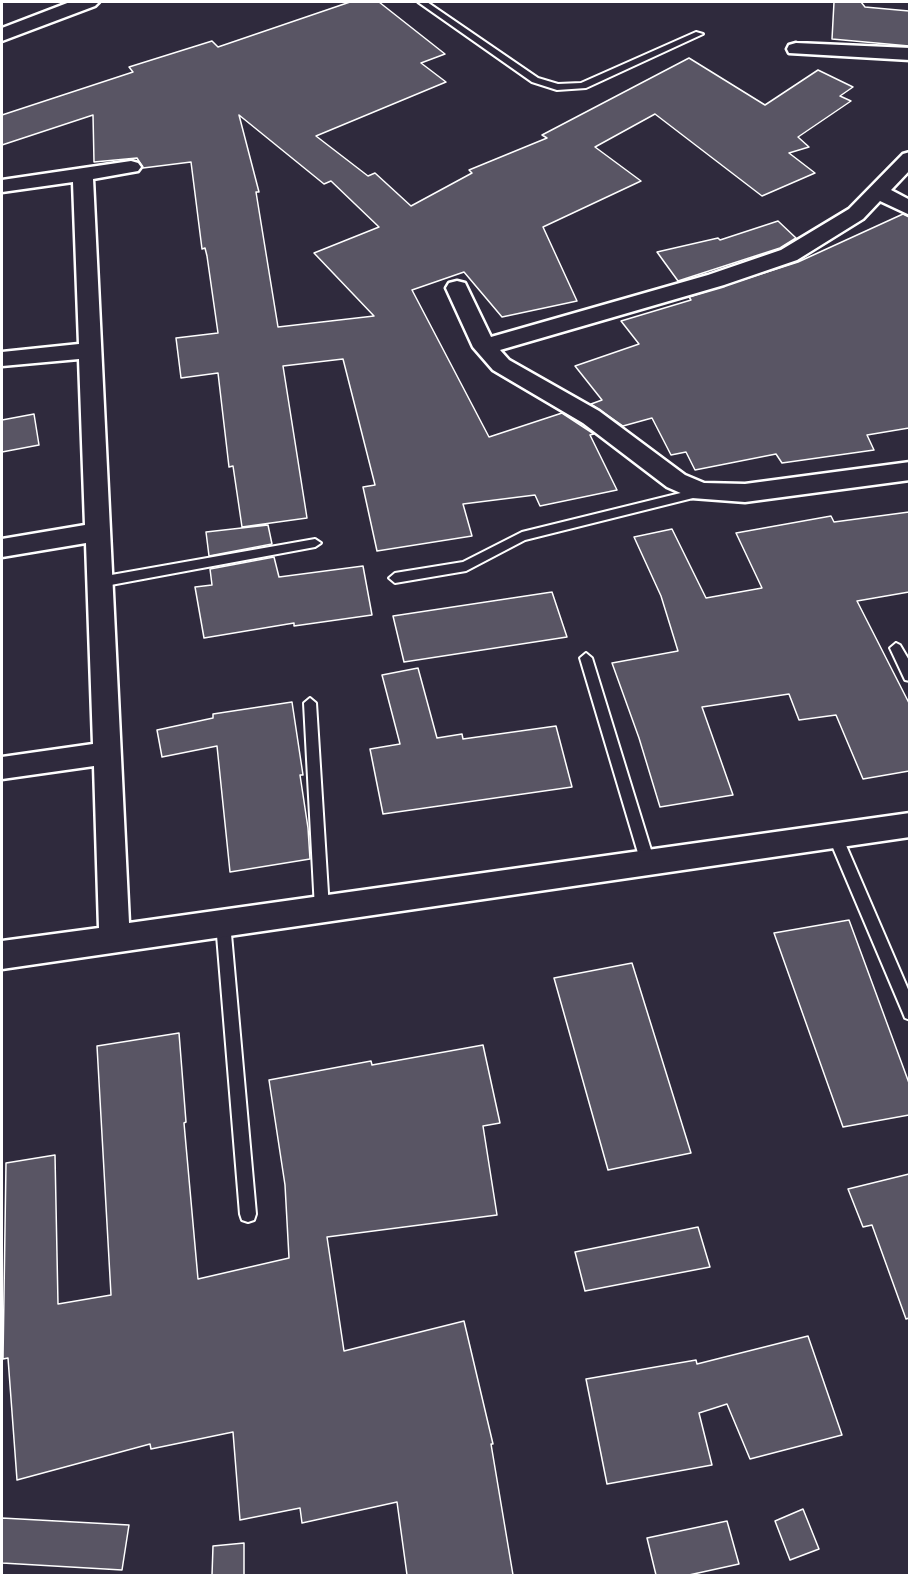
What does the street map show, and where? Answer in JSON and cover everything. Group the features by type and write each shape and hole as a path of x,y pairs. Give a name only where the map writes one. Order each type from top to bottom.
{"main road":[{"path":"2,35 88,2"}],"street":[{"path":"796,49 909,54"},
{"path":"484,347 716,280 789,255 856,214 909,158"},
{"path":"2,186 131,167"},
{"path":"83,173 114,939"},
{"path":"879,192 909,209"},
{"path":"457,288 484,347 501,365 591,417 676,481 701,492 745,493 909,471"},
{"path":"2,360 90,350"},
{"path":"2,548 98,532"},
{"path":"2,768 107,753"},
{"path":"2,955 909,825"}],"lane":[{"path":"422,2 535,80 557,87 583,86 699,34"},
{"path":"395,578 466,566 522,536 701,492"},
{"path":"100,582 315,543"},
{"path":"896,648 909,676"},
{"path":"586,658 648,863"},
{"path":"310,703 322,909"},
{"path":"834,836 909,1012"},
{"path":"223,923 248,1214"}],"building":[{"path":"350,2 379,2 445,54 421,63 446,82 316,136 368,176 375,173 411,206 472,173 469,170 547,138 542,135 689,58 765,105 818,70 853,87 840,96 851,101 798,137 809,147 789,153 815,173 762,196 655,114 595,147 641,181 543,227 577,301 502,317 464,272 412,290 489,437 562,413 594,434 590,435 617,490 540,506 535,495 463,504 472,536 377,551 363,487 375,485 343,359 283,366 307,518 242,527 233,466 229,467 218,373 181,378 176,338 218,333 207,256 205,248 202,249 191,162 143,168 137,158 94,162 93,115 2,145 2,115 133,72 129,67 212,41 218,47","holes":["239,115 324,184 331,181 379,227 314,253 374,316 278,327 256,192 259,192"]},
{"path":"834,2 861,2 865,7 909,11 909,46 832,39"},
{"path":"903,214 909,217 909,428 867,435 874,450 782,463 776,454 695,470 686,452 671,455 652,418 623,426 591,404 602,400 575,366 639,344 621,321 691,300 689,297 798,262"},
{"path":"778,221 796,238 780,248 678,281 657,252 718,238 720,240"},
{"path":"34,414 39,445 2,452 2,420"},
{"path":"909,512 909,592 857,601 909,703 909,771 863,779 836,715 799,720 789,694 702,707 733,795 660,807 639,738 612,663 678,651 661,596 634,537 672,529 706,598 762,588 736,533 831,516 834,522"},
{"path":"268,525 272,544 209,556 206,532"},
{"path":"274,557 279,577 363,566 372,615 294,626 294,623 204,638 195,587 212,585 210,569"},
{"path":"552,592 567,637 404,662 393,616"},
{"path":"418,668 437,738 462,734 463,739 556,726 572,787 383,814 370,749 400,744 382,675"},
{"path":"292,702 303,775 300,775 310,859 230,872 217,746 162,757 157,730 213,718 213,714"},
{"path":"849,920 909,1083 909,1115 843,1127 774,933"},
{"path":"632,963 691,1153 608,1170 554,978"},
{"path":"179,1033 186,1122 184,1123 198,1279 289,1258 285,1185 269,1080 371,1061 372,1065 483,1045 500,1123 483,1126 497,1215 327,1237 344,1351 464,1321 493,1444 491,1444 513,1575 407,1575 397,1502 302,1523 300,1508 240,1520 233,1432 151,1449 150,1444 17,1480 8,1358 3,1359 6,1163 55,1155 58,1304 111,1295 97,1046"},
{"path":"909,1174 909,1318 906,1319 872,1225 863,1227 848,1189"},
{"path":"698,1227 710,1267 585,1291 575,1252"},
{"path":"808,1336 842,1435 750,1459 727,1404 699,1413 712,1465 607,1484 586,1379 696,1360 697,1364"},
{"path":"803,1509 819,1549 790,1560 775,1521"},
{"path":"2,1518 129,1525 122,1570 2,1563"},
{"path":"727,1521 739,1564 689,1575 656,1575 647,1538"},
{"path":"244,1543 244,1575 212,1575 213,1546"}]}
